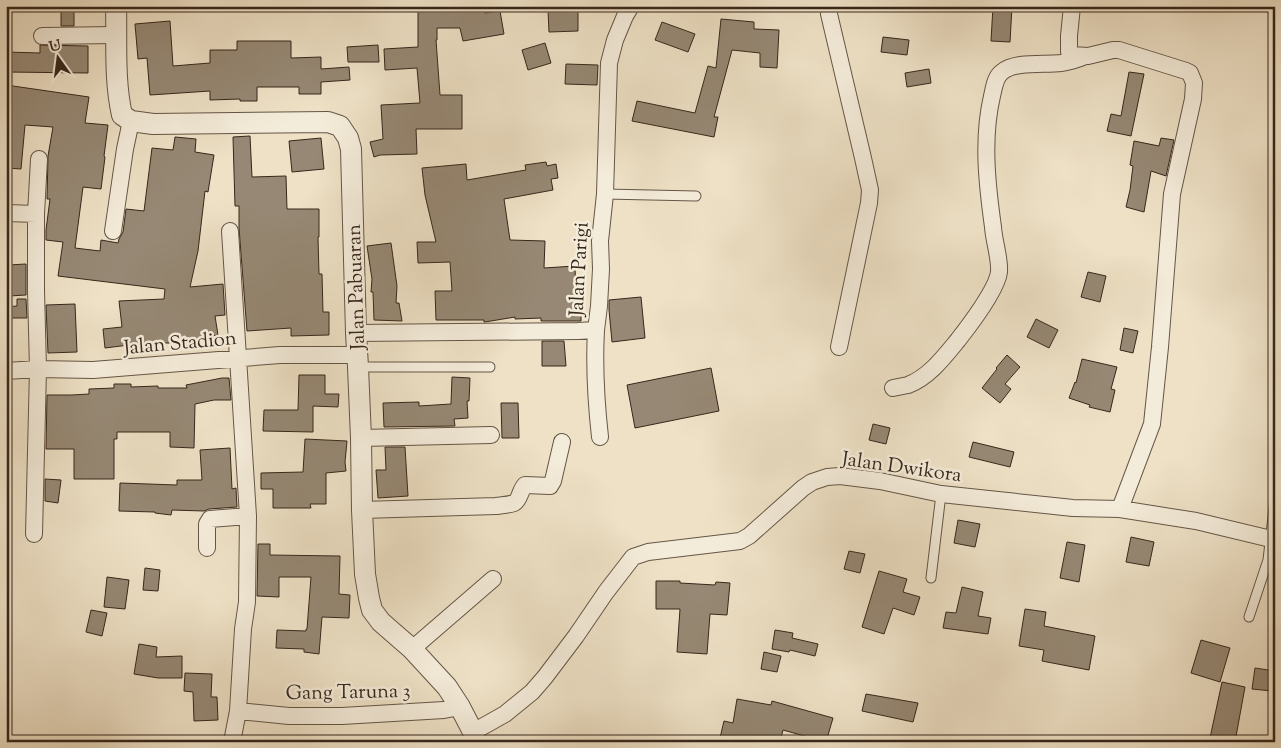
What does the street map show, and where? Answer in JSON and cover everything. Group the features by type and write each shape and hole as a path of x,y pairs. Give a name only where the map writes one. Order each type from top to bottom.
{"street":[{"path":"113,231 131,121 122,115 120,104 117,80 116,6"},
{"name":"Jalan Parigi","path":"356,333 588,330 599,306 600,241 605,194 609,63 615,40 631,6"},
{"path":"829,6 829,14 870,190 869,203 839,348"},
{"path":"1072,6 1068,52 1074,56 1088,56"},
{"path":"42,36 116,35"},
{"path":"893,388 909,384 923,376 942,360 965,331 995,286 999,273 994,242 986,157 988,114 995,84 1000,72 1022,65 1061,62 1119,50 1190,73 1194,83 1193,99 1172,194 1152,424 1120,509"},
{"name":"Jalan Pabuaran","path":"131,121 153,124 328,122 340,126 348,138 351,149 362,510 365,574 369,598 372,610 381,622 412,650 447,687 460,707 474,737"},
{"path":"34,534 38,369 36,214 39,159"},
{"path":"6,213 36,214"},
{"path":"230,230 248,516 247,602 243,629 238,711 232,742"},
{"path":"588,330 595,355 596,403 600,437"},
{"name":"Jalan Stadion","path":"6,371 38,369 93,370 280,355 358,361"},
{"path":"361,438 491,435"},
{"path":"362,510 496,506 513,503 517,501 522,487 525,485 550,486 553,481 562,442"},
{"name":"Jalan Dwikora","path":"474,737 532,692 576,636 631,559 648,552 740,541 749,536 803,488 812,482 827,477 840,476 880,481 941,494 1073,508 1120,509 1196,520 1273,540"},
{"path":"206,548 207,524 210,519 248,516"},
{"path":"412,650 493,579"},
{"name":"Gang Taruna 3","path":"238,711 289,716 342,716 444,710 460,707"}],"lane":[{"path":"605,194 696,196"},
{"path":"358,361 490,367"},
{"path":"931,578 941,494"},
{"path":"1250,617 1273,540 1275,499"}],"building":[{"path":"418,6 455,6 455,10 483,6 485,13 500,11 504,34 463,41 460,28 437,28 436,40 440,95 462,95 462,129 416,129 417,154 380,155 374,157 370,142 383,139 381,105 420,103 417,68 385,70 384,49 418,47"},
{"path":"993,6 1012,6 1010,42 991,41"},
{"path":"61,9 74,9 74,26 61,26"},
{"path":"578,9 578,31 549,32 548,10"},
{"path":"721,19 754,22 754,29 779,30 777,68 760,67 760,53 732,50 714,117 718,117 714,137 632,121 637,101 695,113 708,66 716,68"},
{"path":"170,21 173,66 210,63 210,50 237,50 237,41 291,41 291,58 321,57 321,69 349,67 350,80 321,82 321,94 299,94 299,87 257,87 257,101 240,101 240,99 210,100 210,91 150,95 147,58 138,59 135,24"},
{"path":"662,22 695,34 688,52 655,40"},
{"path":"883,37 909,40 907,55 881,52"},
{"path":"545,43 551,63 528,70 522,50"},
{"path":"40,45 88,46 88,73 6,72 6,52 40,53"},
{"path":"378,45 379,62 348,62 347,47"},
{"path":"566,64 598,65 597,85 565,84"},
{"path":"929,69 931,83 907,87 905,73"},
{"path":"1129,72 1144,74 1131,136 1107,131 1111,114 1121,116"},
{"path":"6,85 89,97 85,123 108,125 101,189 83,187 75,248 100,251 101,240 118,243 123,232 126,209 144,211 152,148 173,150 175,137 196,139 195,152 214,155 208,192 205,191 198,251 190,287 223,284 225,315 215,316 218,335 185,341 185,343 145,343 105,348 103,329 122,327 119,301 164,299 165,289 58,276 63,242 46,240 50,199 47,199 48,156 53,127 25,125 21,169 6,168"},
{"path":"250,136 252,177 286,176 287,209 319,209 319,274 322,274 323,312 329,312 329,335 291,336 291,328 247,331 239,206 235,206 233,137"},
{"path":"321,138 324,169 292,172 289,141"},
{"path":"1161,138 1174,140 1166,176 1151,171 1144,212 1126,207 1133,166 1130,165 1134,141 1159,146"},
{"path":"546,162 547,166 556,164 558,178 551,179 553,190 504,199 510,240 545,241 544,268 575,266 576,298 581,298 581,321 541,321 541,318 515,319 515,317 485,322 484,320 436,320 435,291 452,291 450,262 418,263 417,242 436,242 425,195 422,168 466,164 467,180 526,170 525,165"},
{"path":"391,243 397,286 396,303 399,303 402,321 374,320 373,292 371,292 372,279 367,246"},
{"path":"26,264 26,295 9,296 8,265"},
{"path":"1088,272 1106,276 1100,302 1081,297"},
{"path":"641,297 645,338 612,342 609,300"},
{"path":"17,299 26,299 27,318 6,318 6,307 17,306"},
{"path":"75,304 77,352 48,353 46,305"},
{"path":"1036,319 1058,330 1049,348 1027,337"},
{"path":"1124,328 1138,331 1133,353 1120,350"},
{"path":"542,341 564,341 566,366 542,366"},
{"path":"1007,355 1020,367 1005,384 1011,389 1000,403 982,388"},
{"path":"1082,359 1117,367 1111,389 1115,390 1110,412 1089,407 1090,405 1069,398 1076,383"},
{"path":"711,368 719,411 635,428 627,385"},
{"path":"299,375 325,375 325,394 339,394 338,407 313,406 313,432 263,431 264,410 298,410"},
{"path":"452,377 470,378 469,401 467,401 468,418 454,419 455,426 384,427 383,403 419,402 419,406 451,404"},
{"path":"229,378 231,400 214,400 195,404 194,448 170,447 170,432 117,432 117,439 114,439 114,479 74,479 74,449 46,449 47,395 89,394 89,389 114,388 114,384 131,384 131,387 187,388 186,385"},
{"path":"501,403 518,403 519,438 502,438"},
{"path":"873,424 890,428 886,444 869,440"},
{"path":"305,439 347,441 346,471 326,473 326,504 310,504 311,508 273,508 273,489 261,489 261,473 303,472"},
{"path":"973,442 1014,452 1010,467 969,457"},
{"path":"385,447 405,447 408,496 378,498 376,470 386,470"},
{"path":"230,448 232,489 236,488 237,507 204,511 172,510 171,515 155,512 119,511 120,483 177,485 177,480 202,480 200,450"},
{"path":"45,479 61,480 58,503 45,501"},
{"path":"958,520 980,524 975,547 954,543"},
{"path":"1131,537 1154,542 1149,566 1126,562"},
{"path":"1067,542 1085,545 1079,582 1060,578"},
{"path":"258,544 270,544 270,555 340,556 339,594 350,595 349,618 322,617 319,654 304,652 304,649 276,648 277,630 306,631 307,629 311,577 279,577 279,597 257,596"},
{"path":"849,551 865,554 860,573 844,569"},
{"path":"145,568 160,570 158,591 143,590"},
{"path":"879,571 907,579 903,592 920,597 914,615 893,608 884,634 862,627"},
{"path":"107,577 129,580 125,609 104,607"},
{"path":"656,581 680,581 680,583 715,585 716,582 730,583 727,615 710,614 707,654 677,652 680,609 656,609"},
{"path":"962,587 983,592 978,616 991,618 988,634 943,628 946,612 956,613"},
{"path":"1025,609 1046,612 1044,626 1095,636 1089,670 1042,661 1044,650 1019,646"},
{"path":"91,610 107,613 102,636 86,632"},
{"path":"775,630 793,633 792,638 818,644 815,656 790,650 789,652 772,649"},
{"path":"1201,640 1230,648 1220,682 1191,673"},
{"path":"139,644 157,647 156,657 182,656 182,678 158,678 134,674"},
{"path":"764,652 781,656 777,672 761,669"},
{"path":"1255,668 1275,671 1272,691 1252,689"},
{"path":"185,673 212,674 211,697 217,697 218,720 194,721 193,692 184,691"},
{"path":"1222,682 1245,687 1235,742 1210,738"},
{"path":"866,694 918,703 913,722 862,711"},
{"path":"737,699 771,705 772,701 833,718 826,742 783,730 780,742 719,742 724,721 733,723"}]}
